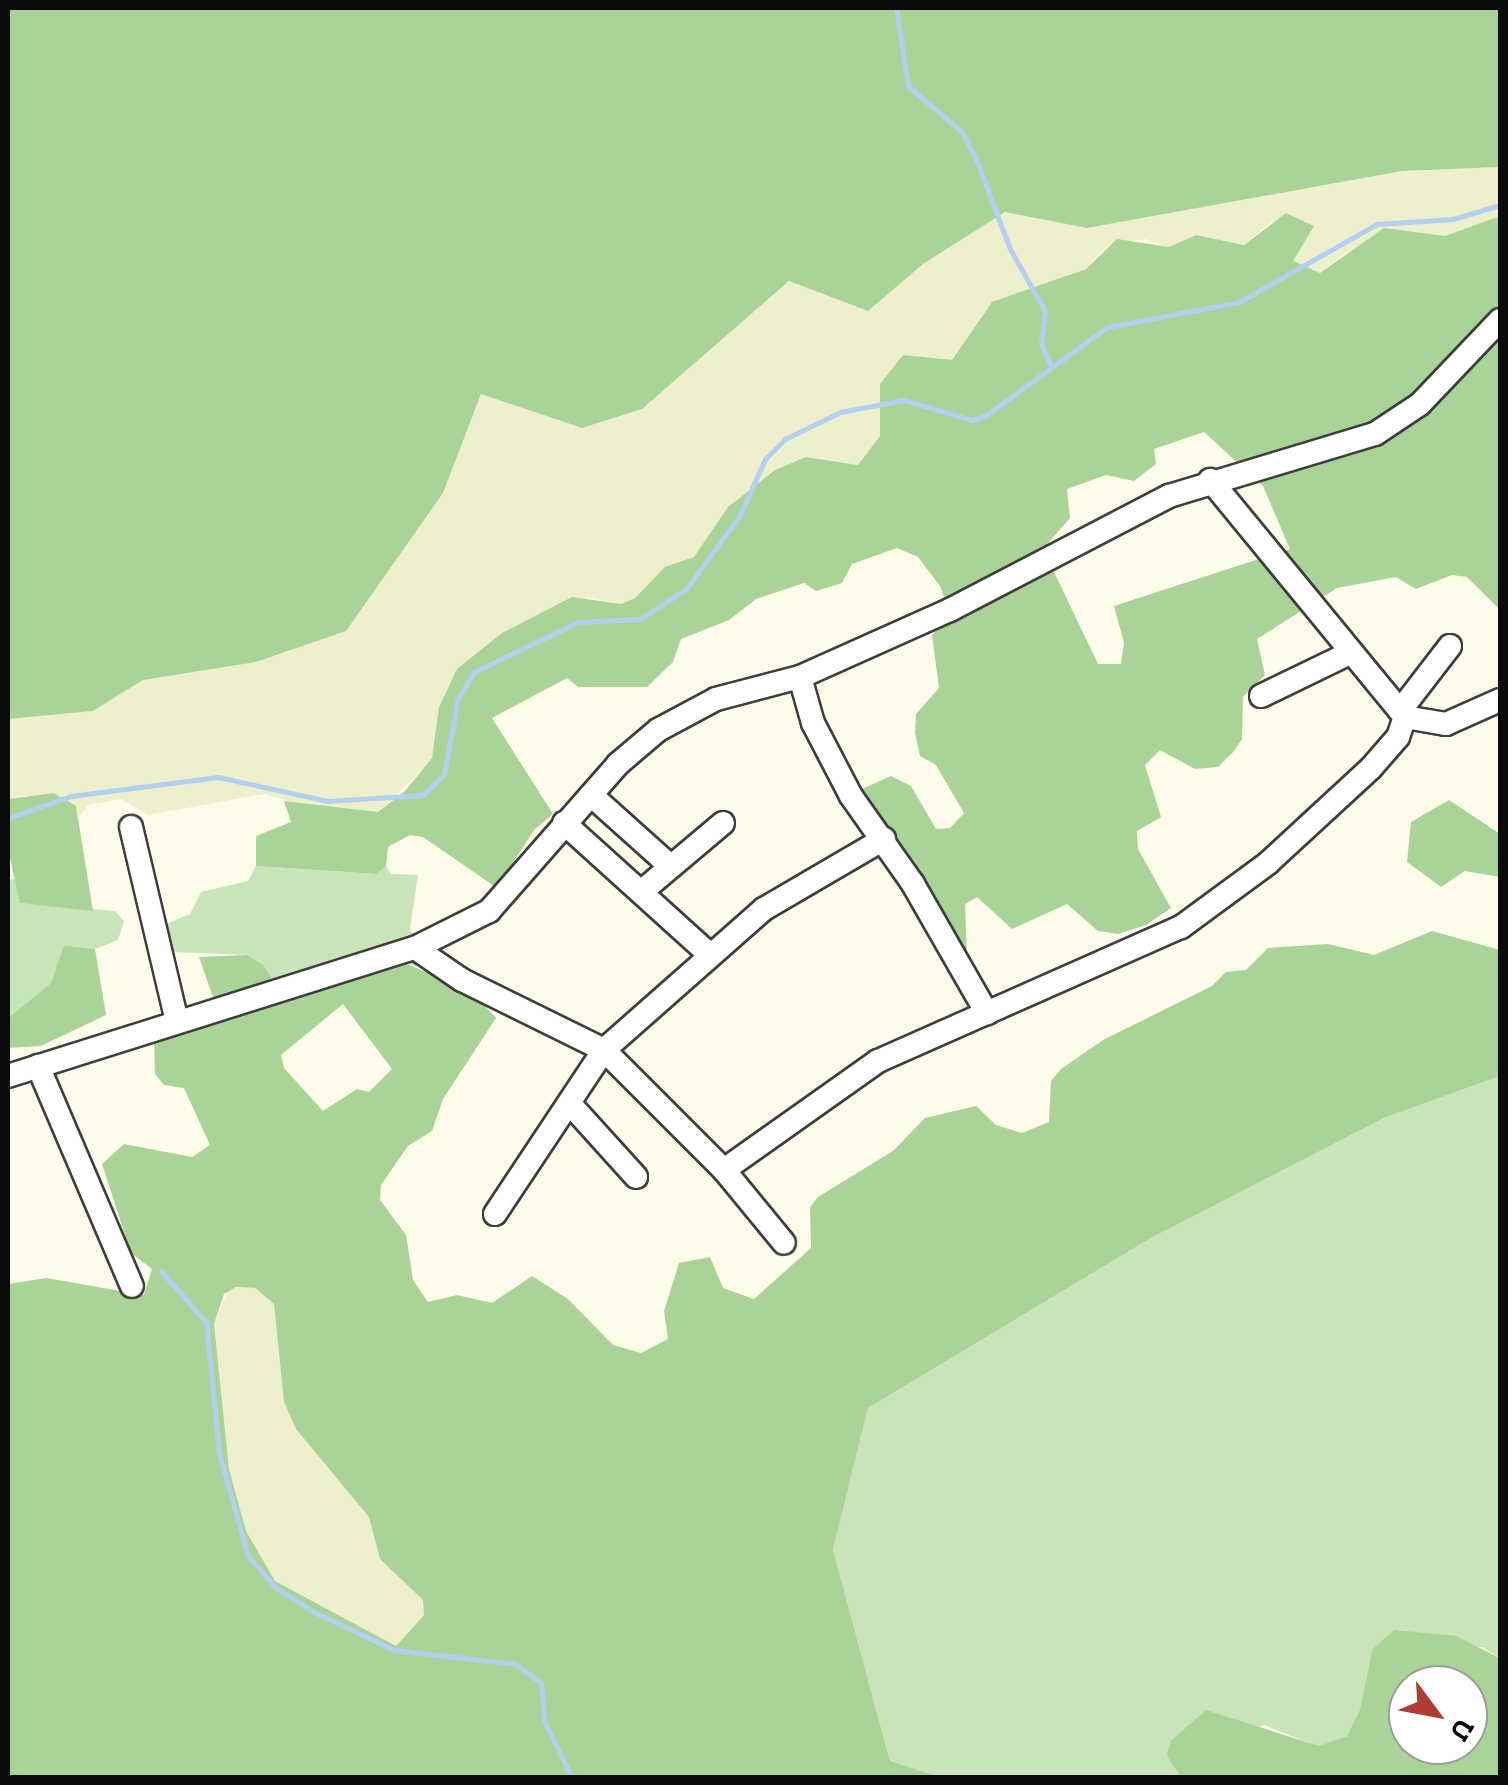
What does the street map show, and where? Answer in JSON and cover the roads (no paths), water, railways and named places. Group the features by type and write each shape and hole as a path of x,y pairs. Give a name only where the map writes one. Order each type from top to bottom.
{"street":[{"path":"8,1076 416,948 490,911 591,794 675,720 716,700 800,677 1023,575 1112,520 1210,480 1395,424 1500,320"},
{"path":"1210,480 1350,653 1404,712 1446,724 1500,700"},
{"path":"724,1170 878,1062 1181,927 1220,900 1387,753 1404,712 1450,646"},
{"path":"1261,696 1350,653"},
{"path":"800,677 836,766 987,1013"},
{"path":"591,794 668,864"},
{"path":"564,823 709,954"},
{"path":"641,892 668,864 723,823"},
{"path":"132,828 177,1022"},
{"path":"495,1214 604,1050 764,909 884,839"},
{"path":"416,948 462,980 604,1050 724,1170 784,1243"},
{"path":"38,1066 132,1286"},
{"path":"571,1105 636,1177"}],"waterway":[{"path":"896,8 908,86 962,132 976,159 1010,249 1045,311 1041,344 1051,366"},
{"path":"8,818 71,796 218,777 327,801 423,795 444,774 458,698 474,672 578,622 640,619 686,589 740,515 765,459 785,439 840,412 904,400 972,420 985,416 1107,327 1239,302 1377,224 1453,219 1500,205"},
{"path":"161,1271 206,1322 219,1453 248,1556 275,1587 314,1612 394,1650 516,1664 541,1683 544,1721 572,1778"}]}
